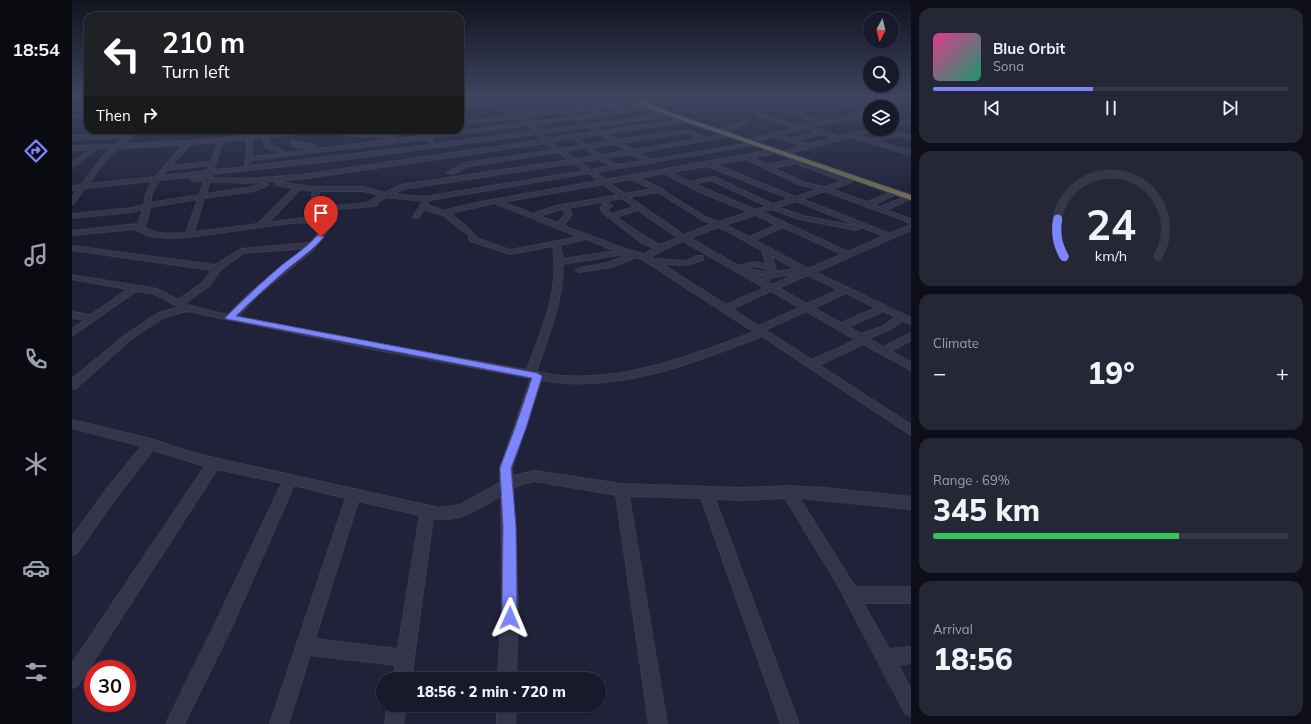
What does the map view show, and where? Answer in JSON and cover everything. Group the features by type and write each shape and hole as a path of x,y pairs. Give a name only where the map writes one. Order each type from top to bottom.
{"highway":[{"path":"718,130 909,198"}],"street":[{"path":"464,131 474,130"},
{"path":"506,130 576,188"},
{"path":"534,130 547,142 684,239 884,352 909,364"},
{"path":"72,188 265,167 560,130"},
{"path":"594,130 688,184 755,212 847,254"},
{"path":"173,177 264,182 317,189 346,180 473,152 626,130"},
{"path":"655,130 682,143"},
{"path":"748,141 790,130"},
{"path":"812,130 838,138"},
{"path":"355,206 369,192 521,169 560,151 688,132 705,140"},
{"path":"428,198 417,215 436,211 448,212 480,204 780,152 863,132"},
{"path":"788,140 822,133"},
{"path":"72,202 106,156 130,134"},
{"path":"72,233 138,227 142,225 148,206 150,192 158,179 188,143 192,134"},
{"path":"242,134 249,138"},
{"path":"72,148 221,141 290,134"},
{"path":"352,134 396,136 412,139"},
{"path":"425,134 434,146"},
{"path":"249,159 441,134"},
{"path":"453,134 461,142"},
{"path":"871,141 899,134 911,137"},
{"path":"359,135 366,140 387,142"},
{"path":"450,173 466,165 509,158 575,161 733,135"},
{"path":"774,135 807,146"},
{"path":"851,135 911,153"},
{"path":"72,138 126,136"},
{"path":"265,137 268,147 276,149 285,155"},
{"path":"247,169 249,159 249,138"},
{"path":"575,138 599,156 633,177 658,190 688,209 736,232 767,254 907,319"},
{"path":"643,138 660,146"},
{"path":"488,139 548,193"},
{"path":"629,140 643,149"},
{"path":"189,235 221,141"},
{"path":"889,146 911,141"},
{"path":"293,143 297,146 329,143 339,158 346,180"},
{"path":"815,144 846,143"},
{"path":"72,216 122,211 254,189 264,182 289,178 346,180 369,192 386,196 428,198 560,175 756,144"},
{"path":"72,166 98,147"},
{"path":"473,152 485,162"},
{"path":"688,154 731,174 890,236"},
{"path":"746,157 803,184 825,190 911,221"},
{"path":"648,259 660,248 719,225 850,181 795,161 768,167"},
{"path":"167,168 214,163"},
{"path":"264,182 265,167"},
{"path":"689,168 773,207 809,220 876,231"},
{"path":"688,184 731,174"},
{"path":"260,226 298,187"},
{"path":"369,204 386,196 398,188"},
{"path":"317,189 315,196 318,205"},
{"path":"532,216 548,210 658,190"},
{"path":"866,205 892,194"},
{"path":"395,197 436,211"},
{"path":"880,210 909,198"},
{"path":"338,207 404,200"},
{"path":"603,201 609,206 602,210 644,240 660,248"},
{"path":"497,202 625,252 648,259 687,262 700,258"},
{"path":"559,227 568,215 568,212 563,207"},
{"path":"611,216 640,208"},
{"path":"448,212 462,228 471,234 473,238 504,251 516,252 588,237"},
{"path":"138,227 142,232 152,234 189,235 313,218 333,220 312,245 255,293 230,318"},
{"path":"748,240 783,225"},
{"path":"726,308 768,286 911,227"},
{"path":"507,672 510,603 506,468 520,428 533,376 559,288 560,262 556,244"},
{"path":"178,304 206,284 217,268 237,252 244,250 312,245"},
{"path":"72,248 217,268"},
{"path":"560,262 625,252"},
{"path":"767,254 771,271 768,286"},
{"path":"580,270 609,265 635,255"},
{"path":"648,259 726,308 759,332 911,431"},
{"path":"737,268 771,271 804,271"},
{"path":"72,277 163,294 187,308 230,318 533,376 590,381 634,374 672,363 759,332 847,290"},
{"path":"72,333 135,288"},
{"path":"72,385 150,322 162,315 187,308"},
{"path":"841,327 883,308"},
{"path":"72,315 93,318"},
{"path":"811,365 862,339 907,319"},
{"path":"884,352 911,336"},
{"path":"72,425 151,444 182,455 214,463 439,514 462,511 520,479 535,476 622,490 743,494 788,492 825,494 911,503"},
{"path":"72,548 111,494 151,444"},
{"path":"72,679 214,463"},
{"path":"175,724 226,620 290,479"},
{"path":"622,490 658,724"},
{"path":"788,492 851,595 911,707"},
{"path":"706,493 790,724"},
{"path":"279,724 353,495"},
{"path":"403,672 427,511"},
{"path":"851,595 911,595"},
{"path":"304,646 357,651 405,658"},
{"path":"885,658 911,655"},
{"path":"394,724 397,712"},
{"path":"506,712 506,724"}],"route":[{"path":"321,237 305,253 286,266 255,293 230,318 382,348 537,376 507,462 505,476 509,527 510,618"}]}
